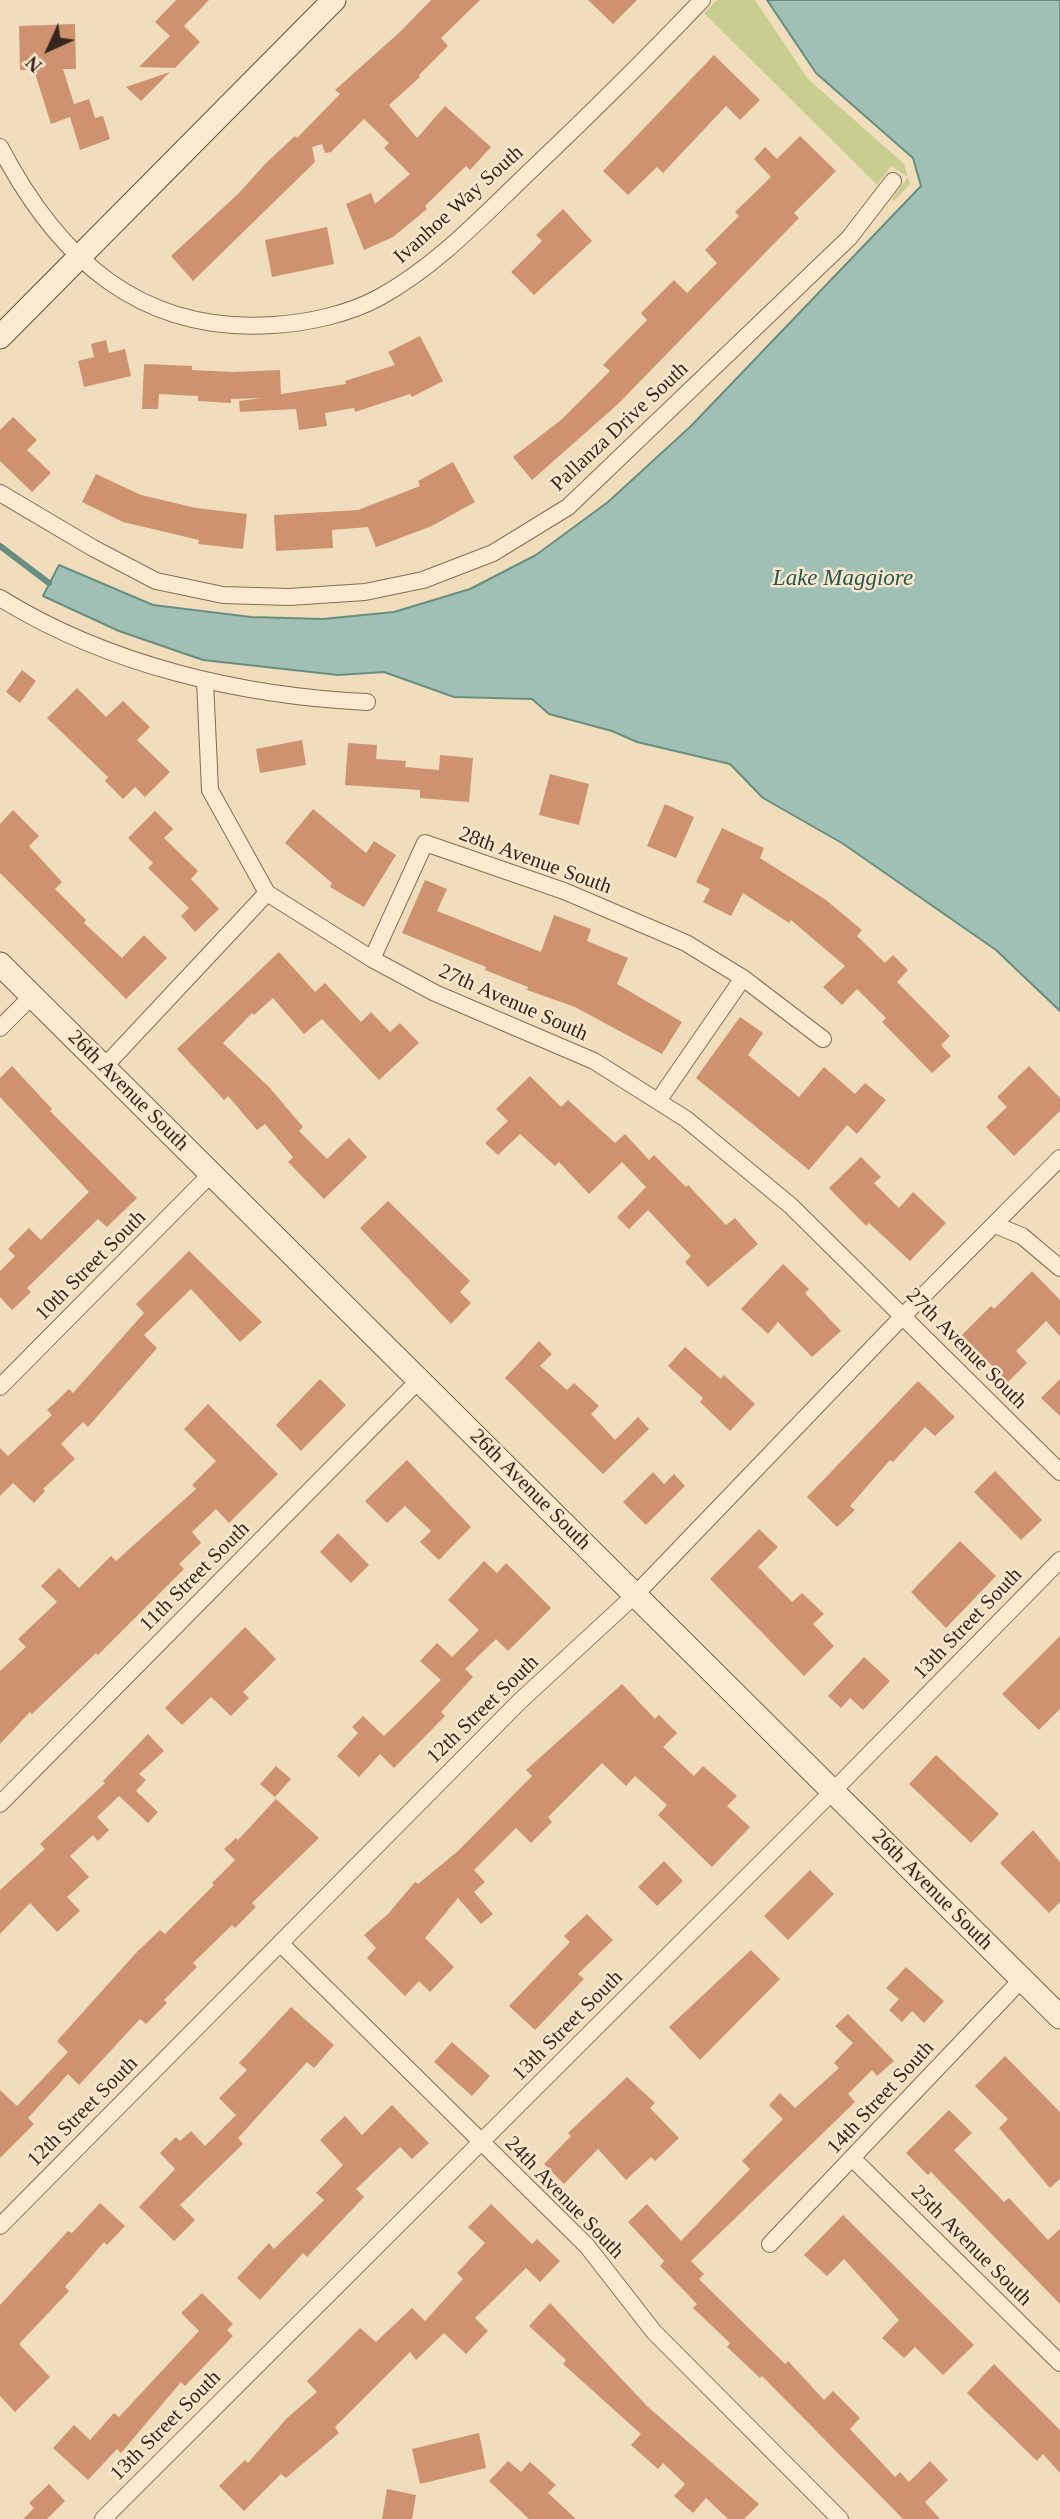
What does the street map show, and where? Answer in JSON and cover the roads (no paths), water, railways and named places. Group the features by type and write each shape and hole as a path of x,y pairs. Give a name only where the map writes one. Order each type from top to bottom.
{"street":[{"path":"0,337 334,0"},
{"name":"Ivanhoe Way South","path":"0,147 48,225 78,258 142,303 191,320 248,327 298,323 377,298 418,274 464,234 638,68 702,0"},
{"name":"Pallanza Drive South","path":"0,493 93,548 156,581 223,595 289,597 365,592 423,580 494,553 568,507 849,238 893,181"},
{"path":"0,598 87,641 133,659 205,681 312,699 367,702"},
{"name":"27th Avenue South","path":"205,681 210,790 267,893 372,959 435,993 594,1061 686,1119 791,1206 1060,1472"},
{"name":"28th Avenue South","path":"372,959 425,843 564,891 686,943 743,978 822,1039"},
{"path":"104,1067 267,893"},
{"name":"26th Avenue South","path":"0,964 1060,2017"},
{"path":"658,1101 743,978"},
{"path":"0,1028 32,996"},
{"name":"12th Street South","path":"0,2225 519,1702 635,1595 902,1316 1060,1158"},
{"name":"10th Street South","path":"0,1387 211,1174"},
{"path":"995,1225 1021,1236 1060,1268"},
{"name":"11th Street South","path":"0,1804 419,1380"},
{"name":"13th Street South","path":"103,2519 833,1791 1060,1560"},
{"name":"24th Avenue South","path":"280,1942 587,2246 654,2332 839,2519"},
{"name":"14th Street South","path":"770,2244 1022,1979"},
{"name":"25th Avenue South","path":"853,2159 1060,2363"}],"water":[{"name":"Lake Maggiore","path":"767,0 1060,0 1060,1011 996,950 842,843 763,798 730,764 637,742 612,731 549,714 532,699 454,697 384,672 338,675 203,660 119,631 43,596 59,565 153,605 251,617 323,619 394,612 470,589 536,555 608,502 691,426 921,186 913,158 816,73"}],"waterway":[{"path":"0,546 49,583"}]}
